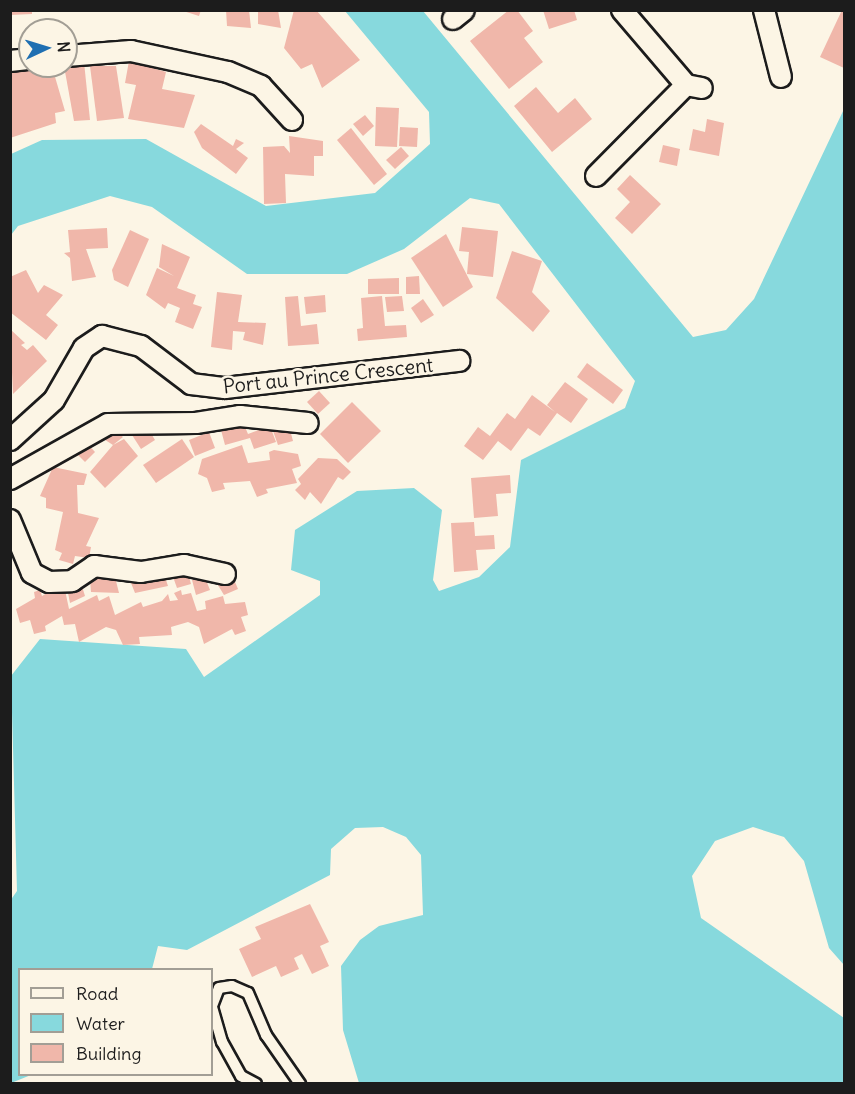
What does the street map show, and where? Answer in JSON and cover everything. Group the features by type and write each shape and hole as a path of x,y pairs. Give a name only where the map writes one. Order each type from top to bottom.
{"street":[{"path":"596,176 694,86 622,10"},
{"path":"764,10 781,77"},
{"path":"78,55 131,51 228,72 261,86 292,120"},
{"name":"Port au Prince Crescent","path":"10,440 54,400 84,348 102,336 141,346 191,384 225,388 459,361"},
{"path":"10,479 108,424 196,423 240,416 308,423"},
{"path":"10,520 32,573 49,582 72,581 94,566 141,572 184,564 225,574"}],"lane":[{"path":"213,1003 219,988 232,986 248,993 266,1035 300,1083"},
{"path":"213,1010 222,1042 241,1076 256,1083"}],"water":[{"path":"345,11 423,11 693,337 726,330 754,299 844,109 844,965 829,948 804,861 784,837 753,827 715,841 692,876 701,918 844,1018 844,1083 359,1083 343,1030 341,966 360,940 379,926 423,915 421,855 406,837 383,827 355,828 331,849 330,875 187,950 158,946 152,968 18,968 18,1076 28,1076 11,1083 10,901 17,891 11,676 40,639 186,649 204,677 320,595 320,581 291,570 295,530 357,491 414,488 442,510 433,580 439,591 479,577 510,547 521,460 625,408 635,381 499,204 470,198 404,249 347,274 247,274 152,207 110,196 18,226 11,235 11,154 42,140 146,139 266,206 375,193 430,144 429,112"}],"building":[{"path":"10,10 32,10 32,14 10,15"},
{"path":"180,10 201,10 199,16"},
{"path":"226,10 249,10 251,28 227,26"},
{"path":"258,10 278,10 281,28 258,24"},
{"path":"294,10 316,10 360,60 322,88 312,64 301,69 284,48"},
{"path":"509,10 517,10 533,31 524,38 543,62 509,89 470,41"},
{"path":"543,10 574,10 577,20 549,29"},
{"path":"844,10 844,68 820,57"},
{"path":"129,61 166,72 162,89 195,95 184,128 128,119 136,85 125,83"},
{"path":"84,62 90,120 74,121 66,78 78,78 78,63"},
{"path":"18,66 18,78 55,78 65,111 55,113 56,123 10,138 10,67"},
{"path":"90,66 116,66 124,118 97,121"},
{"path":"536,87 558,113 575,98 592,119 552,152 514,106"},
{"path":"376,107 399,108 397,147 375,146"},
{"path":"365,115 374,126 363,136 353,124"},
{"path":"707,119 724,123 719,156 689,150 693,129 705,132"},
{"path":"201,124 233,146 236,139 244,143 236,149 248,158 236,174 202,148 194,132"},
{"path":"400,127 418,128 417,147 399,146"},
{"path":"351,128 387,174 374,185 337,140"},
{"path":"289,136 323,141 323,156 314,156 314,176 285,174 286,203 264,204 263,147 284,146 290,153"},
{"path":"663,145 680,149 677,166 659,162"},
{"path":"401,147 409,156 395,169 386,160"},
{"path":"630,175 661,204 632,234 615,218 630,202 617,189"},
{"path":"462,227 498,231 493,277 467,274 469,252 459,251"},
{"path":"107,228 108,248 86,249 96,277 72,281 70,258 64,253 70,252 68,230"},
{"path":"130,230 149,239 128,287 114,280 112,270"},
{"path":"446,234 473,287 443,307 411,258"},
{"path":"162,244 190,257 177,288 196,295 193,304 202,307 193,329 175,322 180,308 168,303 165,309 146,295 157,268 174,276 159,267"},
{"path":"512,251 542,261 532,292 550,311 533,332 496,298"},
{"path":"26,270 38,293 44,285 63,295 46,315 58,325 46,340 10,312 10,277"},
{"path":"419,276 420,294 406,294 406,277"},
{"path":"399,278 399,294 368,294 368,279"},
{"path":"217,292 242,295 238,322 266,323 263,345 243,340 245,332 233,331 232,350 211,347"},
{"path":"325,295 326,312 306,314 304,297"},
{"path":"298,296 301,326 317,324 319,344 288,346 285,297"},
{"path":"382,296 385,326 406,325 407,337 358,341 357,329 363,328 361,298"},
{"path":"402,296 404,311 387,312 385,297"},
{"path":"423,299 434,315 421,323 411,308"},
{"path":"10,329 25,343 21,345 27,350 33,345 47,361 13,394"},
{"path":"587,363 623,390 613,404 577,377"},
{"path":"565,382 588,399 571,423 557,413 540,436 528,428 511,451 498,441 483,460 464,446 478,427 490,436 507,413 515,419 532,395 555,412 547,405"},
{"path":"319,391 330,403 318,414 307,402"},
{"path":"352,402 381,431 348,463 320,434"},
{"path":"243,422 248,434 270,426 276,442 254,449 250,438 225,445 221,430"},
{"path":"110,425 123,437 113,445 99,436"},
{"path":"146,425 155,440 141,449 132,435"},
{"path":"289,426 293,441 278,445 273,431"},
{"path":"209,432 215,448 195,456 189,440"},
{"path":"124,439 138,456 105,488 90,472 113,445"},
{"path":"182,439 194,457 156,483 143,465"},
{"path":"84,440 95,452 85,462 73,450"},
{"path":"242,445 248,463 270,460 269,452 274,450 298,454 301,466 292,469 297,483 266,489 268,493 257,497 250,481 223,483 225,489 212,492 207,478 198,474 202,459"},
{"path":"318,458 337,459 351,472 343,480 338,477 321,504 310,492 305,500 295,490 301,484 298,479"},
{"path":"53,467 87,474 84,485 77,485 78,513 99,518 86,546 91,547 89,558 75,556 73,564 59,560 62,553 55,550 63,512 46,508 46,498 40,496"},
{"path":"510,475 511,493 496,494 498,516 474,518 471,478"},
{"path":"474,522 475,536 494,535 495,549 476,550 478,570 454,572 451,523"},
{"path":"187,569 191,584 177,588 172,574"},
{"path":"163,571 168,586 135,593 129,578"},
{"path":"107,575 115,577 119,593 91,592 90,580"},
{"path":"204,575 210,590 196,595 192,580"},
{"path":"232,575 238,589 224,595 216,582"},
{"path":"81,583 85,596 70,603 67,588"},
{"path":"54,589 65,590 69,609 97,595 99,601 109,596 115,615 141,602 143,607 162,601 168,594 170,601 178,600 174,593 181,590 182,595 191,593 197,611 206,609 205,601 223,596 225,604 245,602 248,615 241,617 246,631 235,635 232,629 204,644 199,627 188,622 171,627 172,635 139,637 140,644 123,645 116,630 106,627 79,642 75,624 64,625 62,616 45,626 46,631 34,634 30,620 20,623 16,609 35,598 34,592 40,590 42,596"},
{"path":"310,904 329,942 320,946 329,966 312,974 302,954 294,958 299,969 281,977 276,966 252,977 239,949 261,939 255,927"}]}
